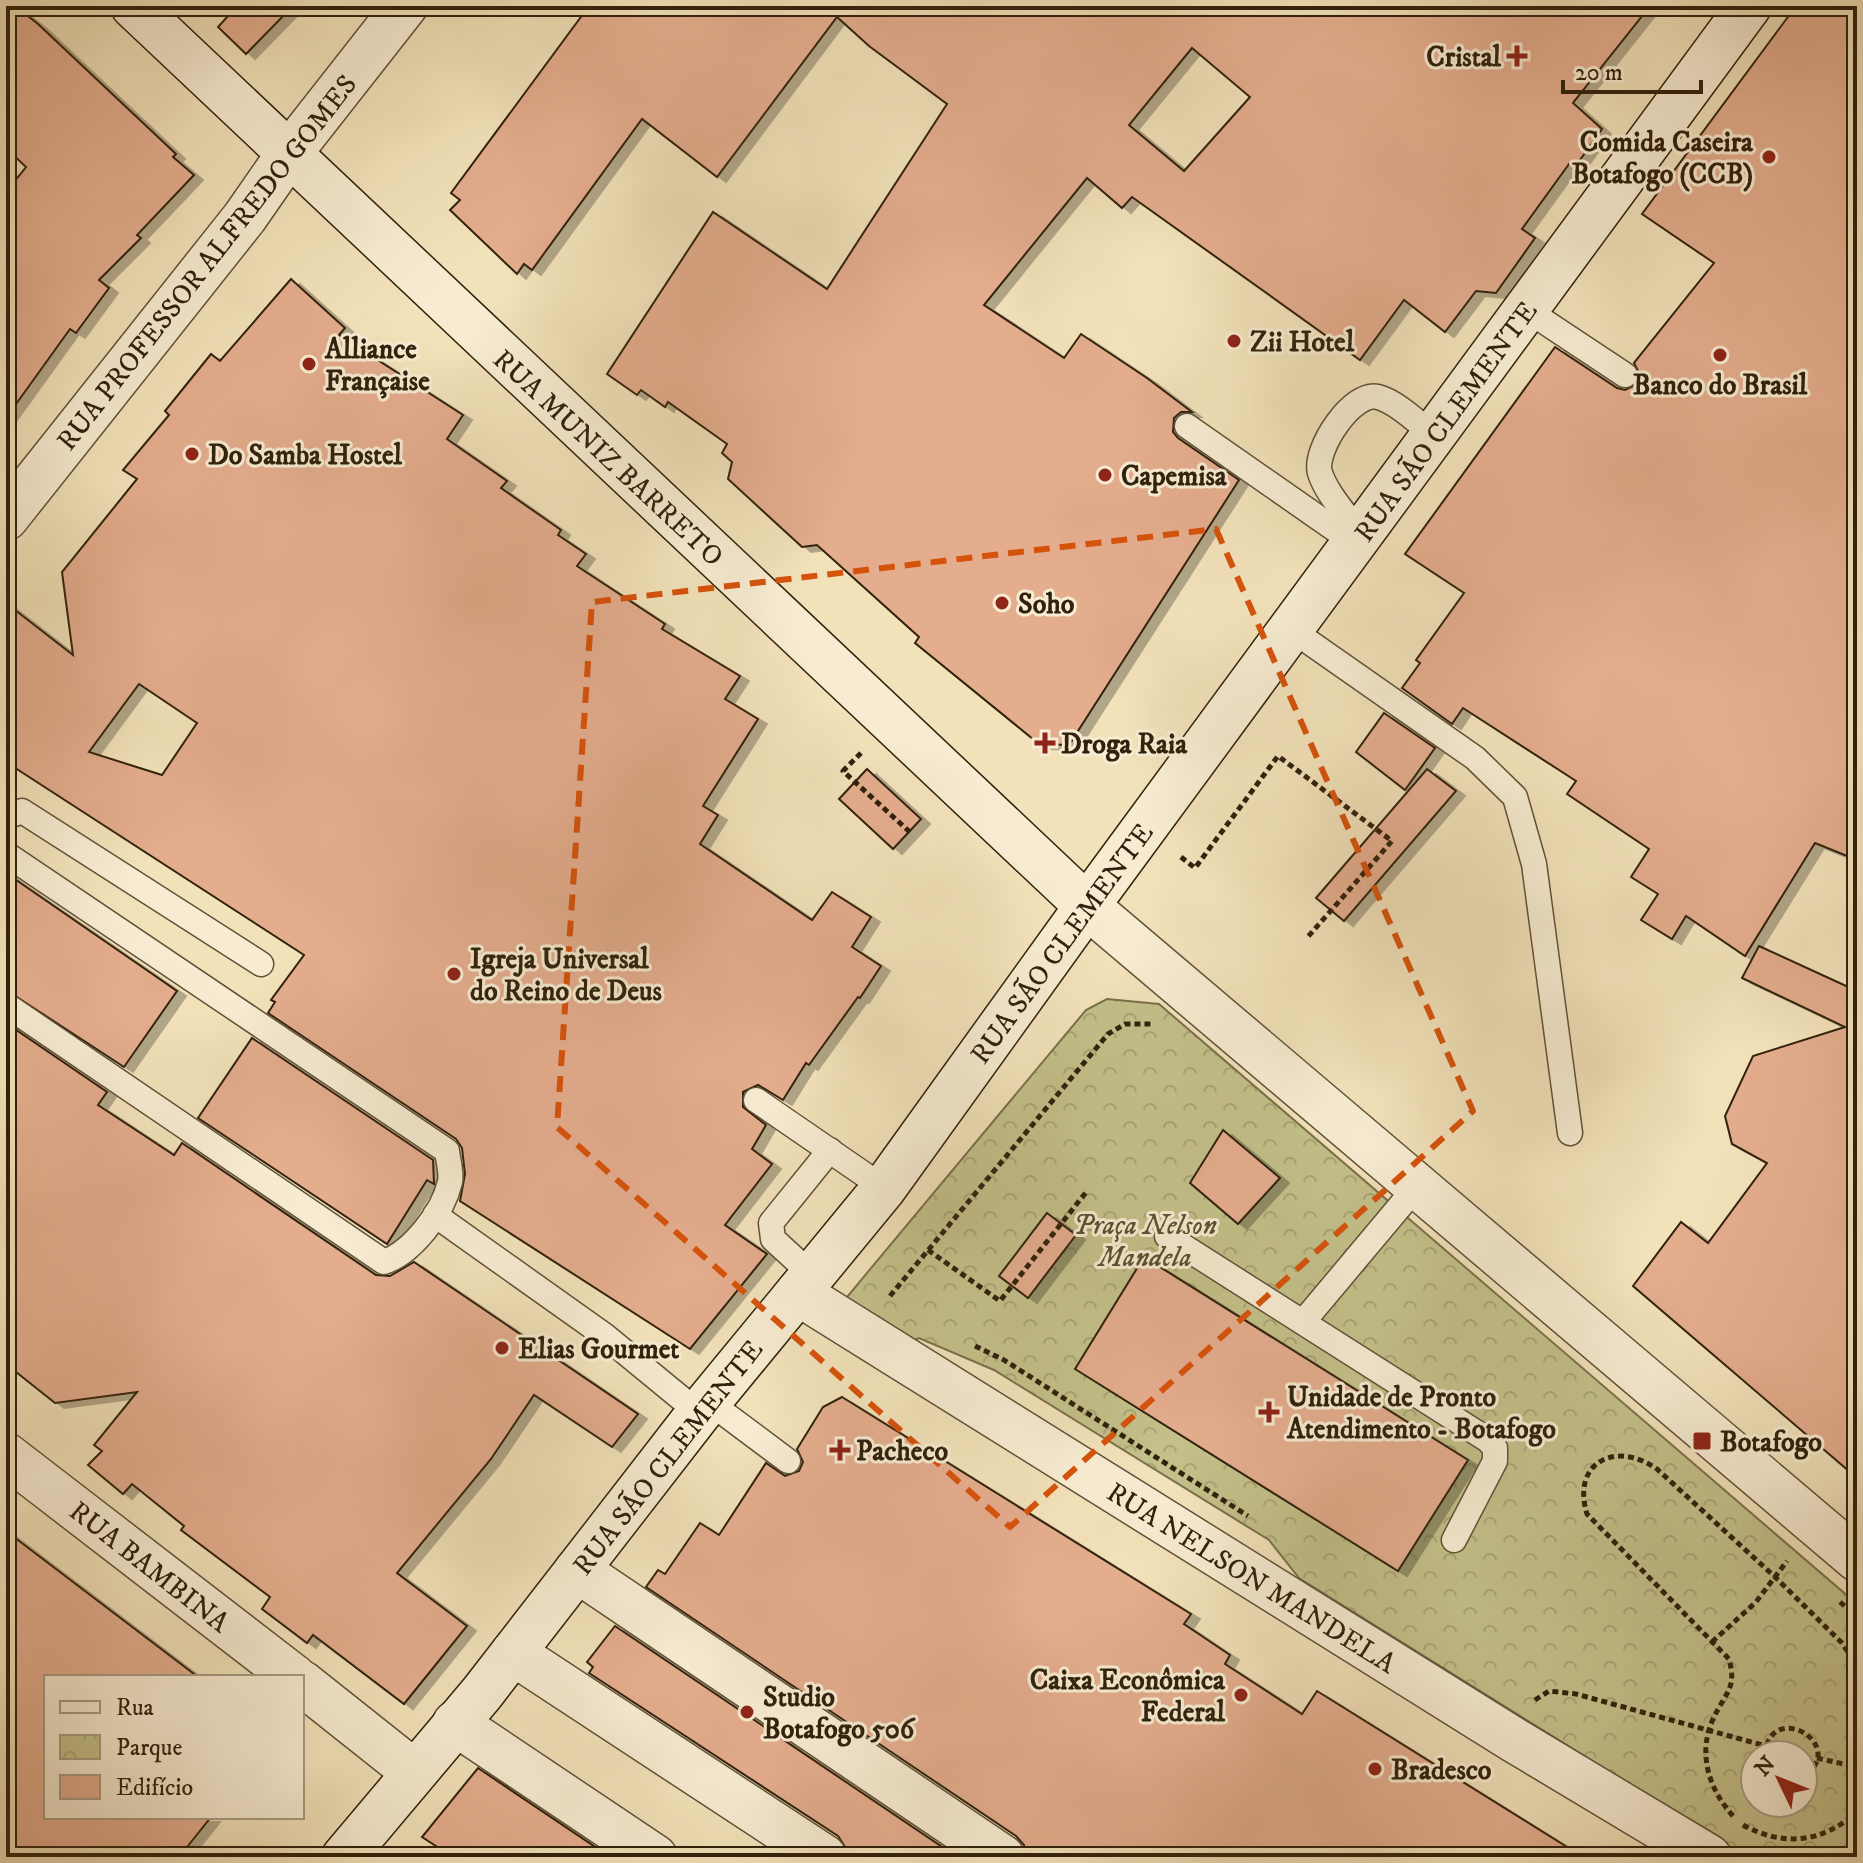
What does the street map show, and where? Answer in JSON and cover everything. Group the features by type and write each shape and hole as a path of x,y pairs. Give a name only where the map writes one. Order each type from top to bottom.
{"street":[{"name":"RUA MUNIZ BARRETO","path":"133,6 1087,906"},
{"name":"RUA PROFESSOR ALFREDO GOMES","path":"6,518 245,217 288,155 405,6"},
{"name":"RUA SÃO CLEMENTE","path":"344,1857 513,1653 704,1408 884,1188 1144,827 1527,310 1724,24 1749,6"},
{"path":"1087,906 1857,1559"},
{"name":"RUA NELSON MANDELA","path":"805,1284 1514,1740 1709,1857"},
{"name":"RUA BAMBINA","path":"6,1455 291,1675"},
{"path":"577,1570 1002,1857"},
{"path":"513,1653 824,1857"},
{"path":"304,1685 414,1772"},
{"path":"455,1723 655,1857"}],"lane":[{"path":"1527,310 1625,375"},
{"path":"1358,540 1321,475 1318,460 1322,445 1357,402 1366,397 1379,397 1435,436"},
{"path":"1187,426 1358,540"},
{"path":"1292,630 1475,758 1515,797 1534,864 1570,1133"},
{"path":"6,817 22,811 261,964"},
{"path":"6,854 447,1151 450,1181 435,1215 400,1257 384,1262 6,1005"},
{"path":"756,1100 884,1188"},
{"path":"805,1284 773,1239 771,1223 830,1150"},
{"path":"1303,1322 1417,1186"},
{"path":"435,1215 704,1408 788,1461"},
{"path":"1167,1236 1495,1448 1495,1461 1454,1540"}],"path":[{"path":"1144,827 1195,868 1278,756 1392,841 1306,939"},
{"path":"874,798 912,834"},
{"path":"899,1308 886,1301 1108,1034 1125,1024 1161,1027"},
{"path":"928,1250 1000,1301 1087,1191"},
{"path":"965,1341 1004,1360 1256,1521"},
{"path":"1857,1666 1842,1643 1774,1576 1639,1457 1610,1455 1596,1464 1587,1477 1582,1498 1587,1514 1729,1659 1734,1682 1708,1733 1705,1758 1710,1780 1723,1805 1740,1823 1773,1838 1812,1839 1831,1832 1857,1812"},
{"path":"1777,1548 1801,1568"},
{"path":"1712,1642 1756,1602 1789,1558"},
{"path":"1834,1598 1857,1617"},
{"path":"1514,1740 1534,1701 1549,1691 1576,1694 1739,1740"},
{"path":"1772,1739 1778,1731 1797,1728 1813,1739"},
{"path":"1819,1758 1857,1767"}],"highlighted area":[{"path":"1216,529 1473,1111 1010,1527 557,1127 592,602"}],"green space":[{"name":"Praça Nelson Mandela","path":"1107,999 1159,1004 1857,1604 1857,1857 1746,1857 1299,1578 1269,1540 994,1370 919,1338 904,1345 848,1310 847,1297 1086,1010"}],"building":[{"path":"6,6 15,6 38,24 176,154 173,157 194,175 137,235 141,238 99,280 109,288 76,333 70,329 6,418 6,192 26,167 6,148"},
{"path":"237,6 293,6 246,54 218,27"},
{"path":"589,6 1650,6 1573,103 1602,129 1575,167 1569,164 1522,229 1535,238 1496,293 1476,291 1445,332 1404,300 1360,360 1132,197 1122,208 1087,178 984,305 1064,358 1081,334 1147,378 1192,412 1181,412 1174,418 1173,432 1178,438 1239,480 1069,745 1039,744 915,643 919,637 817,545 802,547 728,479 732,462 722,453 727,444 668,402 665,407 641,390 637,395 607,374 713,212 827,289 947,104 869,46 837,17 717,177 642,119 532,270 524,264 517,274 450,210 460,200 451,193","holes":["1192,48 1250,97 1184,171 1129,125"]},
{"path":"1796,6 1857,6 1857,860 1815,843 1745,956 1686,916 1672,939 1641,920 1658,894 1631,877 1649,849 1567,794 1576,781 1463,708 1452,724 1402,688 1420,663 1416,660 1464,593 1405,554 1555,347 1617,388 1625,390 1637,384 1640,375 1634,363 1714,263 1642,214"},
{"path":"291,279 345,328 339,335 463,415 447,439 507,481 501,488 561,530 558,535 586,554 577,566 665,624 662,629 740,676 725,699 758,719 703,806 718,815 700,844 812,920 832,892 871,917 852,947 881,966 860,998 809,1065 806,1063 783,1100 758,1085 743,1092 743,1107 766,1125 752,1149 772,1164 725,1225 767,1254 690,1349 460,1201 465,1174 462,1148 456,1139 268,1013 275,1002 271,1000 304,955 6,762 6,603 73,655 62,572 137,479 123,470 169,415 165,411 211,354 220,361","holes":["139,684 197,723 162,775 89,752"]},
{"path":"1384,713 1435,748 1405,790 1356,752"},
{"path":"867,769 921,819 893,849 839,799"},
{"path":"1427,769 1456,791 1344,921 1316,898"},
{"path":"6,873 177,991 124,1067 6,990"},
{"path":"1759,946 1857,991 1857,1478 1633,1286 1681,1222 1708,1243 1767,1163 1732,1144 1725,1116 1753,1056 1845,1027 1742,978"},
{"path":"6,1023 107,1092 98,1105 174,1155 182,1143 376,1275 390,1276 414,1262 638,1414 612,1447 534,1395 491,1459 397,1573 467,1626 404,1704 313,1635 307,1643 262,1609 270,1597 181,1530 184,1526 132,1484 123,1494 88,1465 102,1451 94,1445 137,1392 55,1403 6,1364"},
{"path":"252,1038 433,1160 434,1184 427,1180 387,1244 198,1118"},
{"path":"1223,1130 1280,1178 1238,1224 1190,1183"},
{"path":"1047,1213 1076,1235 1028,1298 999,1276"},
{"name":"Unidade de Pronto Atendimento - Botafogo","path":"1144,1257 1468,1460 1398,1571 1075,1369"},
{"path":"842,1397 1191,1614 1184,1624 1230,1655 1225,1664 1302,1714 1317,1691 1583,1857 1027,1857 1024,1845 1016,1836 646,1587 658,1570 665,1574 700,1523 719,1535 766,1463 785,1476 799,1471 803,1462 797,1449 823,1407"},
{"path":"6,1531 195,1675 44,1675 44,1819 209,1819 179,1857 6,1857"},
{"path":"615,1626 957,1857 858,1857 847,1850 838,1836 589,1673 593,1667 587,1662"},
{"path":"478,1768 610,1857 453,1857 422,1837"}],"place":[{"name":"Cristal","path":"1517,56"},
{"name":"Comida Caseira Botafogo (CCB)","path":"1769,157"},
{"name":"Zii Hotel","path":"1234,341"},
{"name":"Banco do Brasil","path":"1720,355"},
{"name":"Alliance Française","path":"309,364"},
{"name":"Do Samba Hostel","path":"192,454"},
{"name":"Capemisa","path":"1105,475"},
{"name":"Soho","path":"1002,603"},
{"name":"Droga Raia","path":"1045,743"},
{"name":"Igreja Universal do Reino de Deus","path":"454,974"},
{"name":"Elias Gourmet","path":"502,1348"},
{"name":"Unidade de Pronto Atendimento - Botafogo","path":"1269,1412"},
{"name":"Botafogo","path":"1702,1441"},
{"name":"Pacheco","path":"840,1450"},
{"name":"Caixa Econômica Federal","path":"1241,1695"},
{"name":"Studio Botafogo 506","path":"747,1712"},
{"name":"Bradesco","path":"1375,1769"}]}
